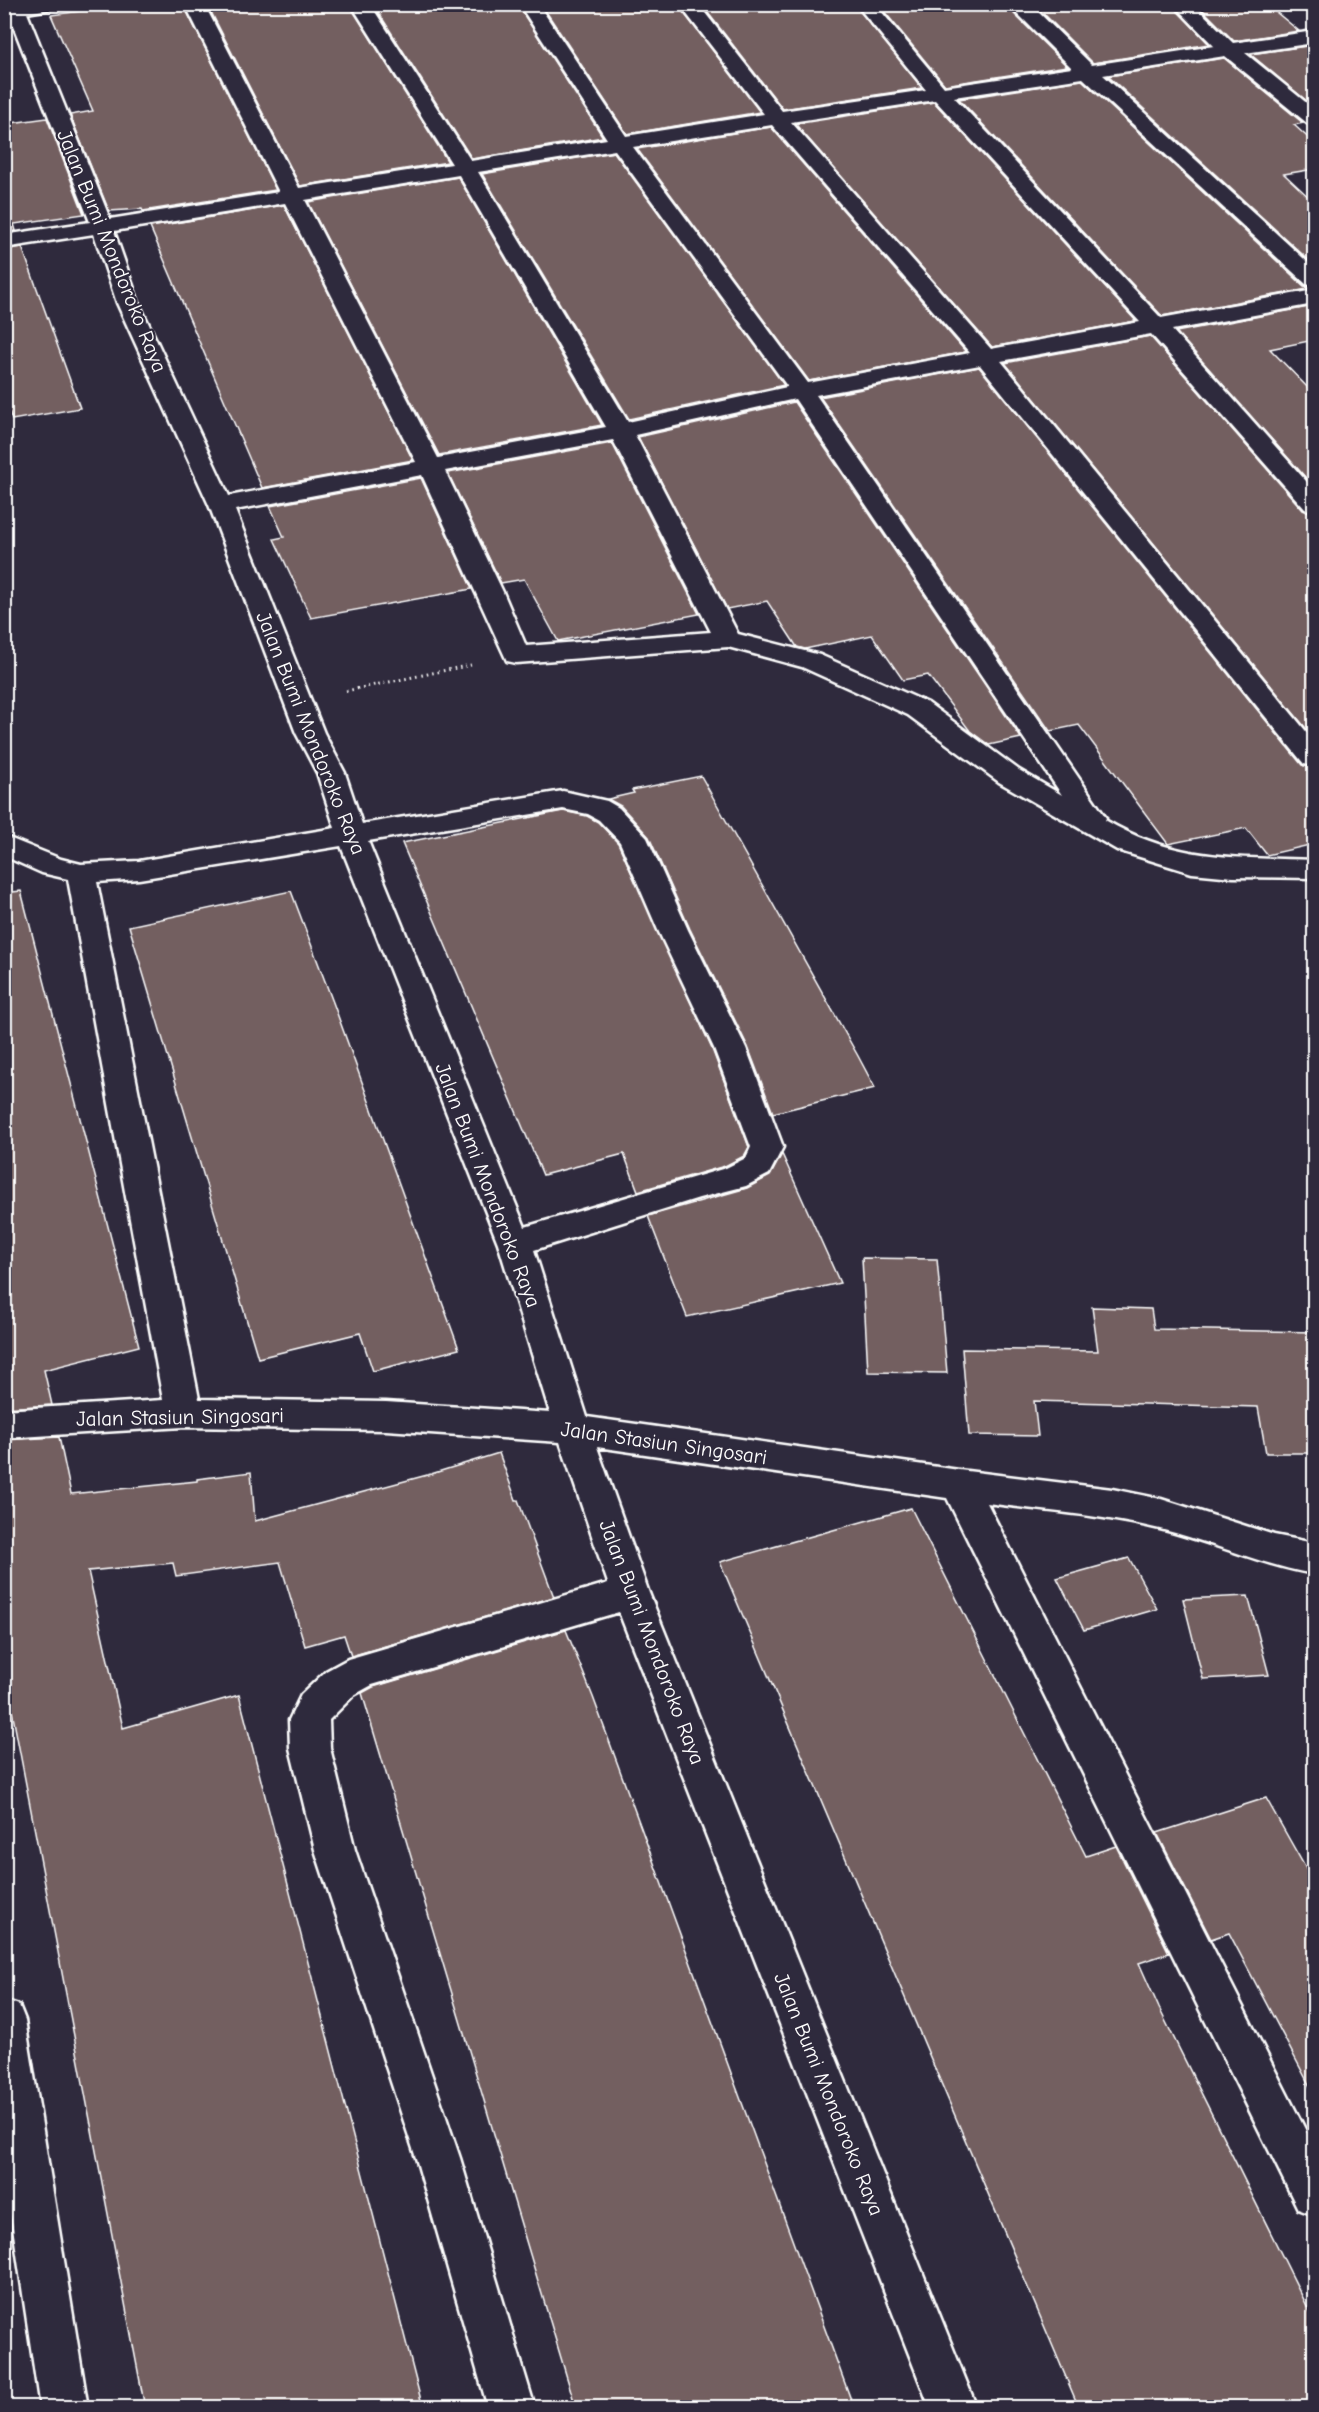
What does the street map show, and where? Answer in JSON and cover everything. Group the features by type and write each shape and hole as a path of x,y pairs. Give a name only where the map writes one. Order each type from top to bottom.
{"street":[{"path":"12,8 48,4"},
{"path":"194,4 431,468 490,592 516,655 728,639 811,661 918,709 1009,776 1100,830 1158,855 1192,864 1233,868 1314,869"},
{"path":"360,4 466,170 621,431 728,639"},
{"path":"528,4 620,143 802,391 1100,830"},
{"path":"688,4 777,118 985,357 1314,759"},
{"path":"864,4 940,94 1156,326 1314,504"},
{"path":"1182,4 1230,51 1314,119"},
{"name":"Jalan Bumi Mondoroko Raya","path":"12,8 102,226 128,303 221,505 310,734 331,773 347,821 515,1243 573,1429 630,1593 954,2408"},
{"path":"1023,8 1087,71 1314,279"},
{"path":"4,242 290,195 466,170 777,118 1314,38"},
{"path":"221,505 431,468 621,431 802,391 1314,297"},
{"path":"4,845 52,866 81,873 140,870 347,821 563,800 582,802 609,814 633,838 673,930 730,1048 765,1134 767,1147 758,1166 734,1178 698,1186 515,1243"},
{"path":"81,873 176,1364 183,1413"},
{"name":"Jalan Stasiun Singosari","path":"4,1424 183,1413 386,1416 573,1429 959,1485 1112,1504 1161,1514 1274,1551 1314,1558"},
{"path":"959,1485 1314,2193"},
{"path":"512,2408 438,2157 335,1850 310,1748 309,1720 315,1707 340,1683 362,1671 630,1593"},
{"path":"4,2020 64,2408"}],"path":[{"path":"298,700 516,655"}],"building":[{"path":"183,4 276,190 143,211 142,209 109,211 70,115 93,111 51,15 126,5"},
{"path":"207,4 349,4 448,162 300,186"},
{"path":"373,4 517,4 603,137 472,159"},
{"path":"541,4 677,4 760,112 627,134"},
{"path":"701,4 854,4 922,88 783,109"},
{"path":"878,4 1013,4 1014,14 1067,66 945,85"},
{"path":"1034,4 1171,4 1209,44 1093,63"},
{"path":"1197,4 1266,4 1299,31 1234,41"},
{"path":"1314,45 1314,107 1250,54"},
{"path":"1224,58 1303,123 1294,125 1314,143 1314,169 1284,174 1314,202 1314,265 1108,76"},
{"path":"1082,80 1304,286 1313,288 1162,316 959,99"},
{"path":"934,102 1136,321 992,347 795,124"},
{"path":"47,118 84,214 14,224 16,231 4,233 4,124"},
{"path":"771,127 966,352 809,381 637,149"},
{"path":"614,152 784,385 629,419 482,174"},
{"path":"458,177 602,425 439,455 308,202"},
{"path":"284,205 413,460 262,488 150,227"},
{"path":"22,247 80,408 12,420 4,396 4,250"},
{"path":"1314,306 1314,340 1270,349 1314,394 1314,487 1176,332"},
{"path":"1150,336 1303,510 1314,513 1314,738 1005,363"},
{"path":"979,367 1302,765 1314,768 1314,844 1267,855 1246,828 1168,844 1079,725 1050,731 820,397"},
{"path":"794,402 1021,738 989,745 970,731 928,675 903,680 872,635 805,649 797,647 767,601 727,609 638,437"},
{"path":"612,443 699,614 558,641 524,579 501,583 448,473"},
{"path":"421,478 472,589 311,618 274,539 284,537 270,506"},
{"path":"701,776 875,1088 773,1113 748,1047 690,929 649,837 621,806 608,799 634,793 632,790"},
{"path":"563,811 587,816 598,822 618,843 712,1049 749,1147 744,1156 725,1166 638,1191 624,1154 543,1175 402,843"},
{"path":"21,891 139,1346 44,1370 52,1405 4,1408 4,893"},
{"path":"291,891 459,1349 373,1371 360,1333 258,1358 129,926"},
{"path":"782,1154 840,1283 687,1317 648,1216 747,1188 770,1176"},
{"path":"862,1258 937,1259 947,1373 868,1372"},
{"path":"1092,1307 1151,1309 1154,1329 1314,1332 1314,1453 1266,1453 1258,1407 1034,1401 1038,1436 969,1435 962,1349 1098,1351"},
{"path":"59,1437 71,1494 197,1481 197,1479 251,1472 255,1521 431,1474 499,1453 516,1500 518,1500 554,1597 351,1656 344,1635 305,1646 280,1562 176,1576 173,1563 88,1571 123,1728 239,1695 423,2408 145,2408 4,1669 4,1440"},
{"path":"911,1508 1086,1856 1116,1846 1169,1953 1139,1963 1159,2008 1314,2320 1314,2408 1079,2408 720,1562"},
{"path":"1129,1558 1157,1609 1084,1630 1057,1578"},
{"path":"1248,1596 1269,1675 1203,1679 1183,1599"},
{"path":"566,1630 593,1697 854,2408 576,2408 362,1693 373,1687"},
{"path":"1266,1798 1314,1883 1314,2094 1229,1933 1211,1939 1157,1833"}]}
